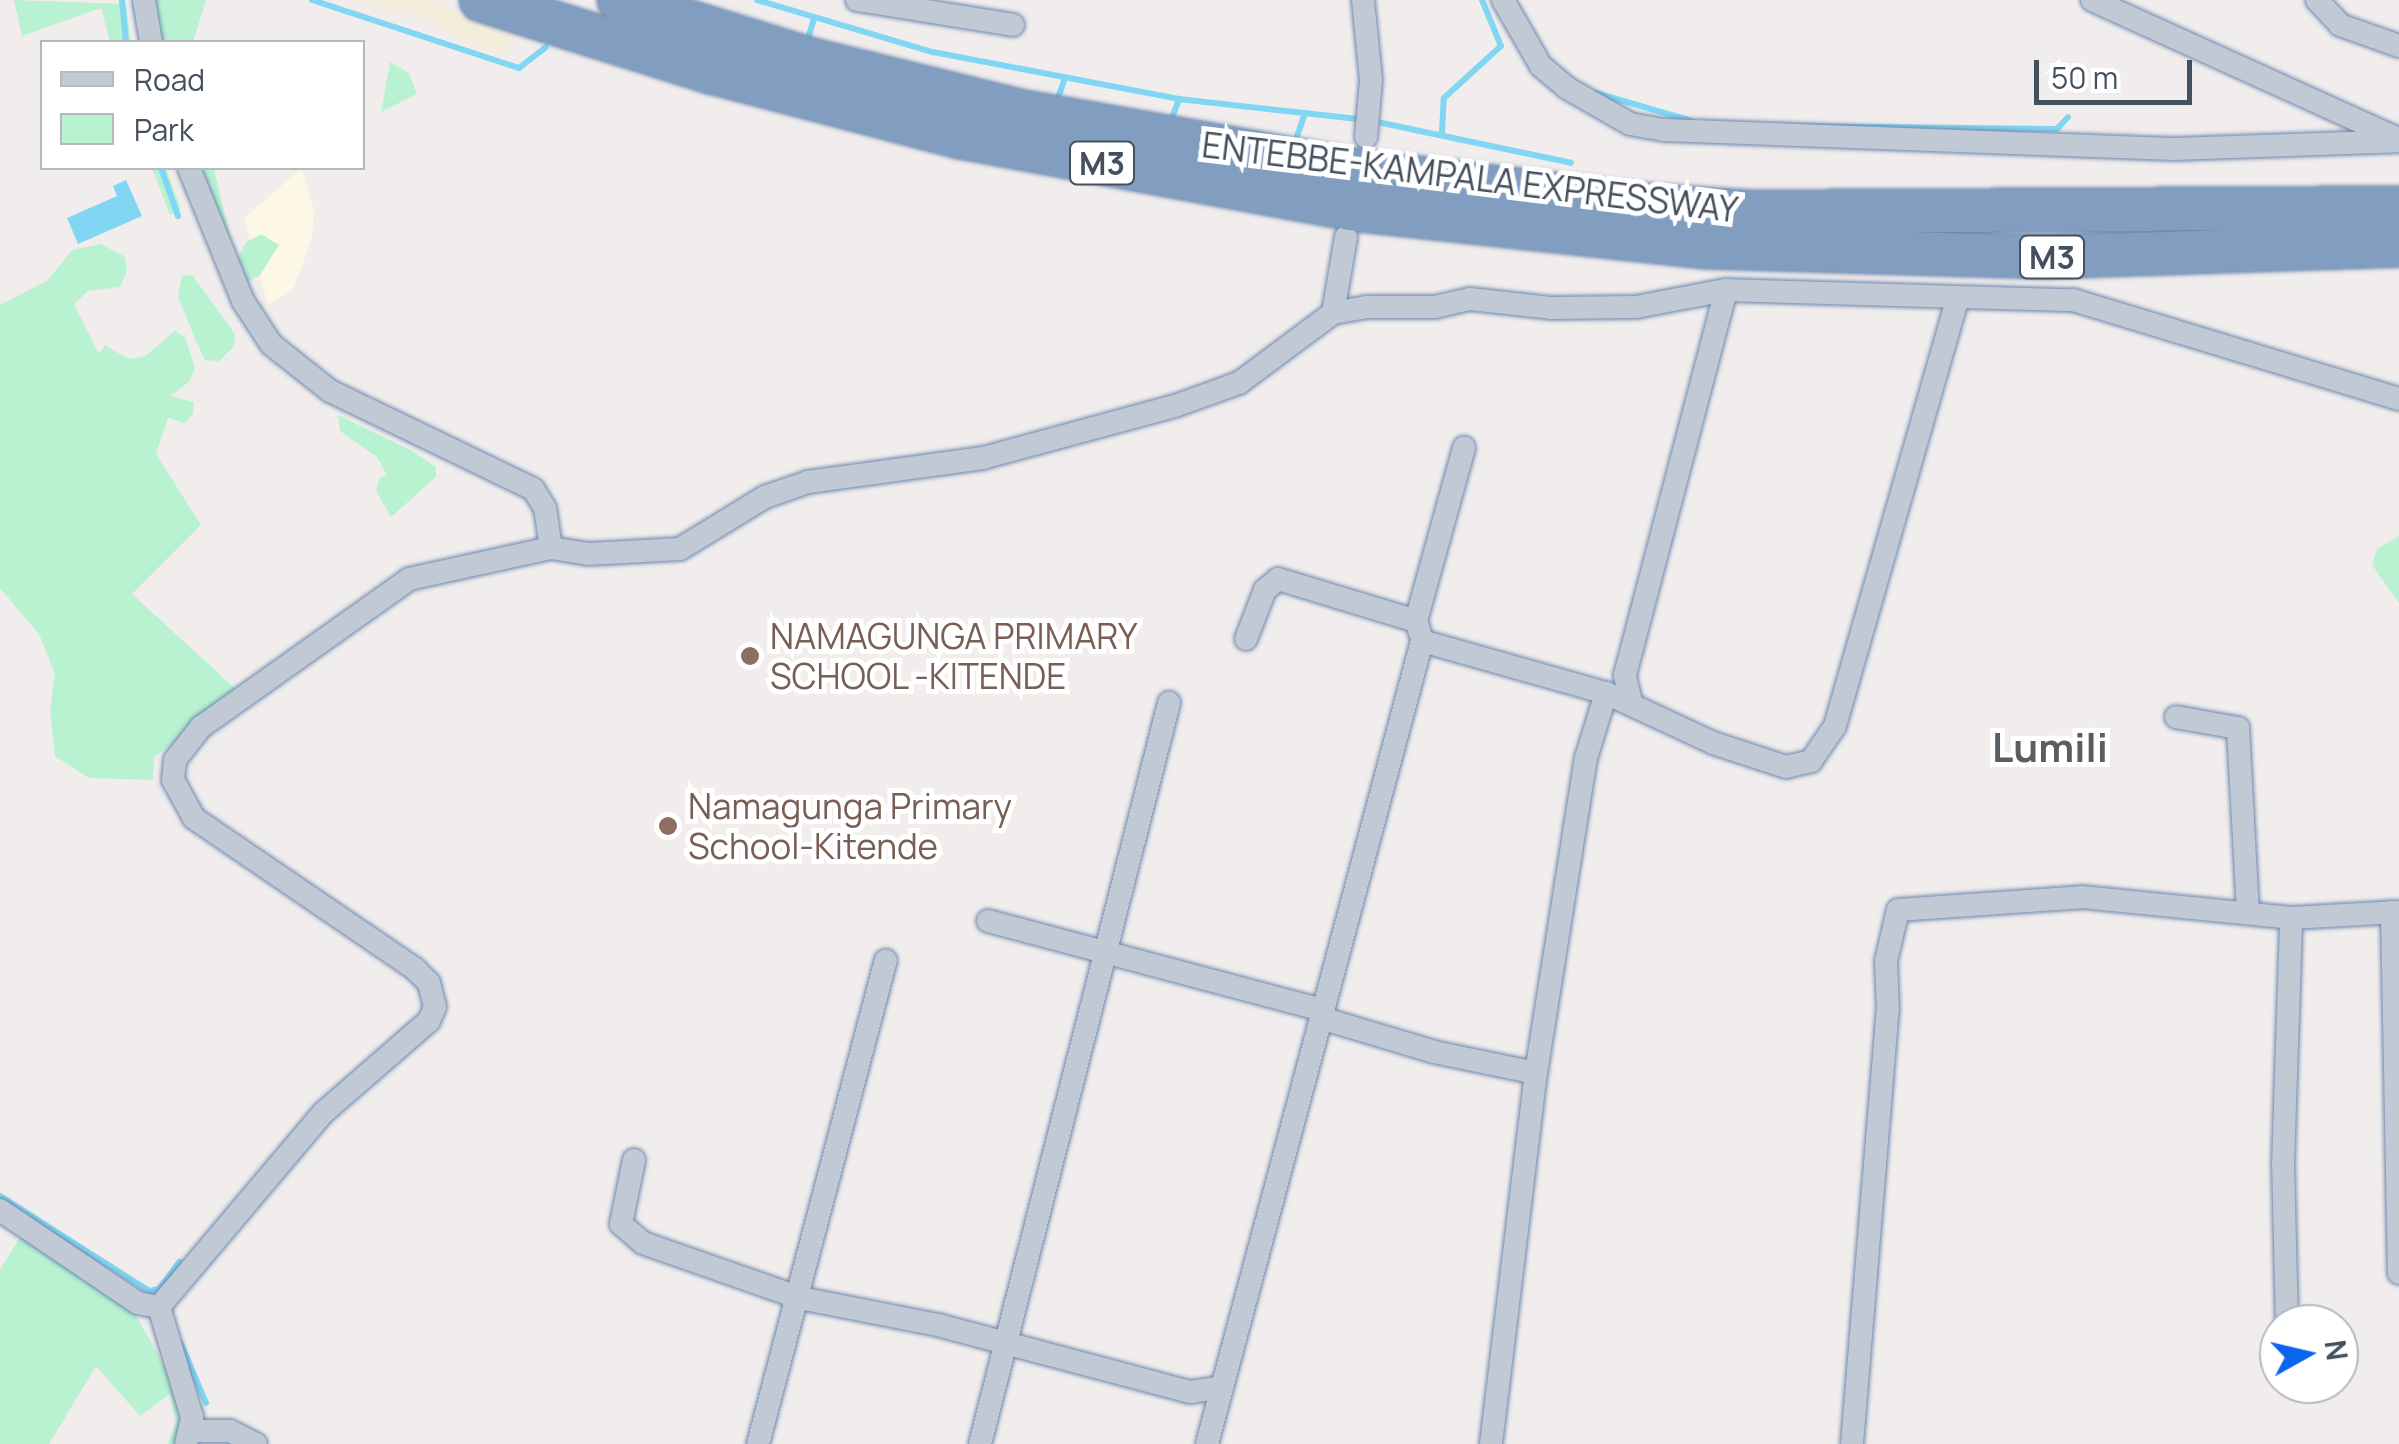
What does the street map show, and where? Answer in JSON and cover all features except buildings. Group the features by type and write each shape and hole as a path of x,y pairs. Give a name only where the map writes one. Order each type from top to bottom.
{"highway":[{"name":"ENTEBBE-KAMPALA EXPRESSWAY","path":"481,0 711,72 960,137 1351,209 1705,248 2044,257 2399,245"},
{"name":"ENTEBBE-KAMPALA EXPRESSWAY","path":"619,0 808,59 1019,110 1354,170 1633,204 1785,212 2399,208"}],"street":[{"path":"144,0 151,40"},
{"path":"857,0 1013,25"},
{"path":"1363,0 1371,80 1366,137"},
{"path":"1502,0 1541,66 1568,88 1630,124 1664,130 2174,149 2399,140"},
{"path":"2092,0 2399,140"},
{"path":"2317,0 2340,25 2399,46"},
{"path":"190,170 242,301 271,344 330,390 533,489 545,508 551,548"},
{"path":"1333,313 1346,237"},
{"path":"159,1308 322,1113 429,1021 434,1007 430,983 415,969 194,818 173,780 179,750 202,727 409,579 551,548 588,554 680,549 765,496 808,482 983,458 1175,406 1239,383 1333,313 1470,299 1551,308 1636,307 1726,290 2097,305 2399,399"},
{"path":"1631,702 1625,675 1726,290"},
{"path":"1246,639 1265,590 1278,579 1631,702 1714,743 1786,767 1823,753 1957,300"},
{"path":"1207,1444 1322,1014 1464,448"},
{"path":"1490,1444 1536,1073 1586,758 1606,693"},
{"path":"980,1444 1111,951 1170,703"},
{"path":"2176,717 2238,728 2248,914"},
{"path":"1852,1444 1888,1010 1886,961 1898,910 2082,896 2290,918 2395,912 2399,1273"},
{"path":"2286,1304 2283,1165 2290,918"},
{"path":"988,921 1111,951 1434,1052 1536,1073"},
{"path":"758,1444 800,1298 840,1119 886,961"},
{"path":"634,1160 620,1224 628,1234 800,1298 1007,1343 1190,1392 1219,1388"},
{"path":"0,1210 138,1303 159,1308"},
{"path":"159,1308 189,1404 188,1438 230,1431 256,1444"}],"shaded area":[{"path":"303,170 314,210 312,238 293,289 268,305 244,218"}],"green space":[{"path":"14,0 126,4 131,40 109,40 101,8 22,36"},
{"path":"153,0 206,0 194,40 160,40"},
{"path":"390,62 409,73 417,94 381,112"},
{"path":"153,170 167,170 181,210 170,215"},
{"path":"197,170 214,170 231,242"},
{"path":"261,234 279,245 260,275 244,284 234,265 246,242"},
{"path":"101,244 125,257 127,271 120,287 88,291 74,304 99,354 105,345 129,359 145,356 175,331 185,337 195,368 189,382 170,396 194,402 193,414 185,423 168,418 156,454 201,525 132,594 239,692 154,757 153,780 89,778 55,756 50,710 55,674 39,634 0,588 0,305 48,280 72,250"},
{"path":"182,275 193,276 235,334 234,346 219,361 205,360 196,341 178,297"},
{"path":"338,415 412,451 436,467 436,477 391,517 376,491 379,478 387,475 377,457 340,431"},
{"path":"2399,536 2399,603 2372,565 2377,549"},
{"path":"20,1237 133,1310 177,1388 183,1408 176,1444 168,1444 176,1422 170,1394 140,1416 96,1366 49,1444 0,1444 0,1270"}],"sand":[{"path":"348,0 426,0 519,34 503,54 480,49 419,16"}],"water":[{"path":"126,180 142,216 78,244 67,218 117,196 113,186"}],"waterway":[{"path":"122,0 126,40"},
{"path":"312,0 519,68 546,47"},
{"path":"757,0 933,52 1179,99 1356,119"},
{"path":"1442,132 1444,98 1501,46 1482,0"},
{"path":"808,39 814,18"},
{"path":"1057,101 1065,78"},
{"path":"1596,93 1689,120"},
{"path":"1170,123 1179,99"},
{"path":"1294,145 1305,113"},
{"path":"1777,126 2057,129 2068,117"},
{"path":"1382,123 1571,163"},
{"path":"162,170 178,216"},
{"path":"0,1196 149,1291 159,1289 179,1262"},
{"path":"181,1344 206,1403"}],"place":[{"name":"NAMAGUNGA PRIMARY SCHOOL -KITENDE","path":"750,656"},
{"name":"Namagunga Primary School-Kitende","path":"668,826"}],"district":[{"name":"Lumili","path":"2050,747"}]}
